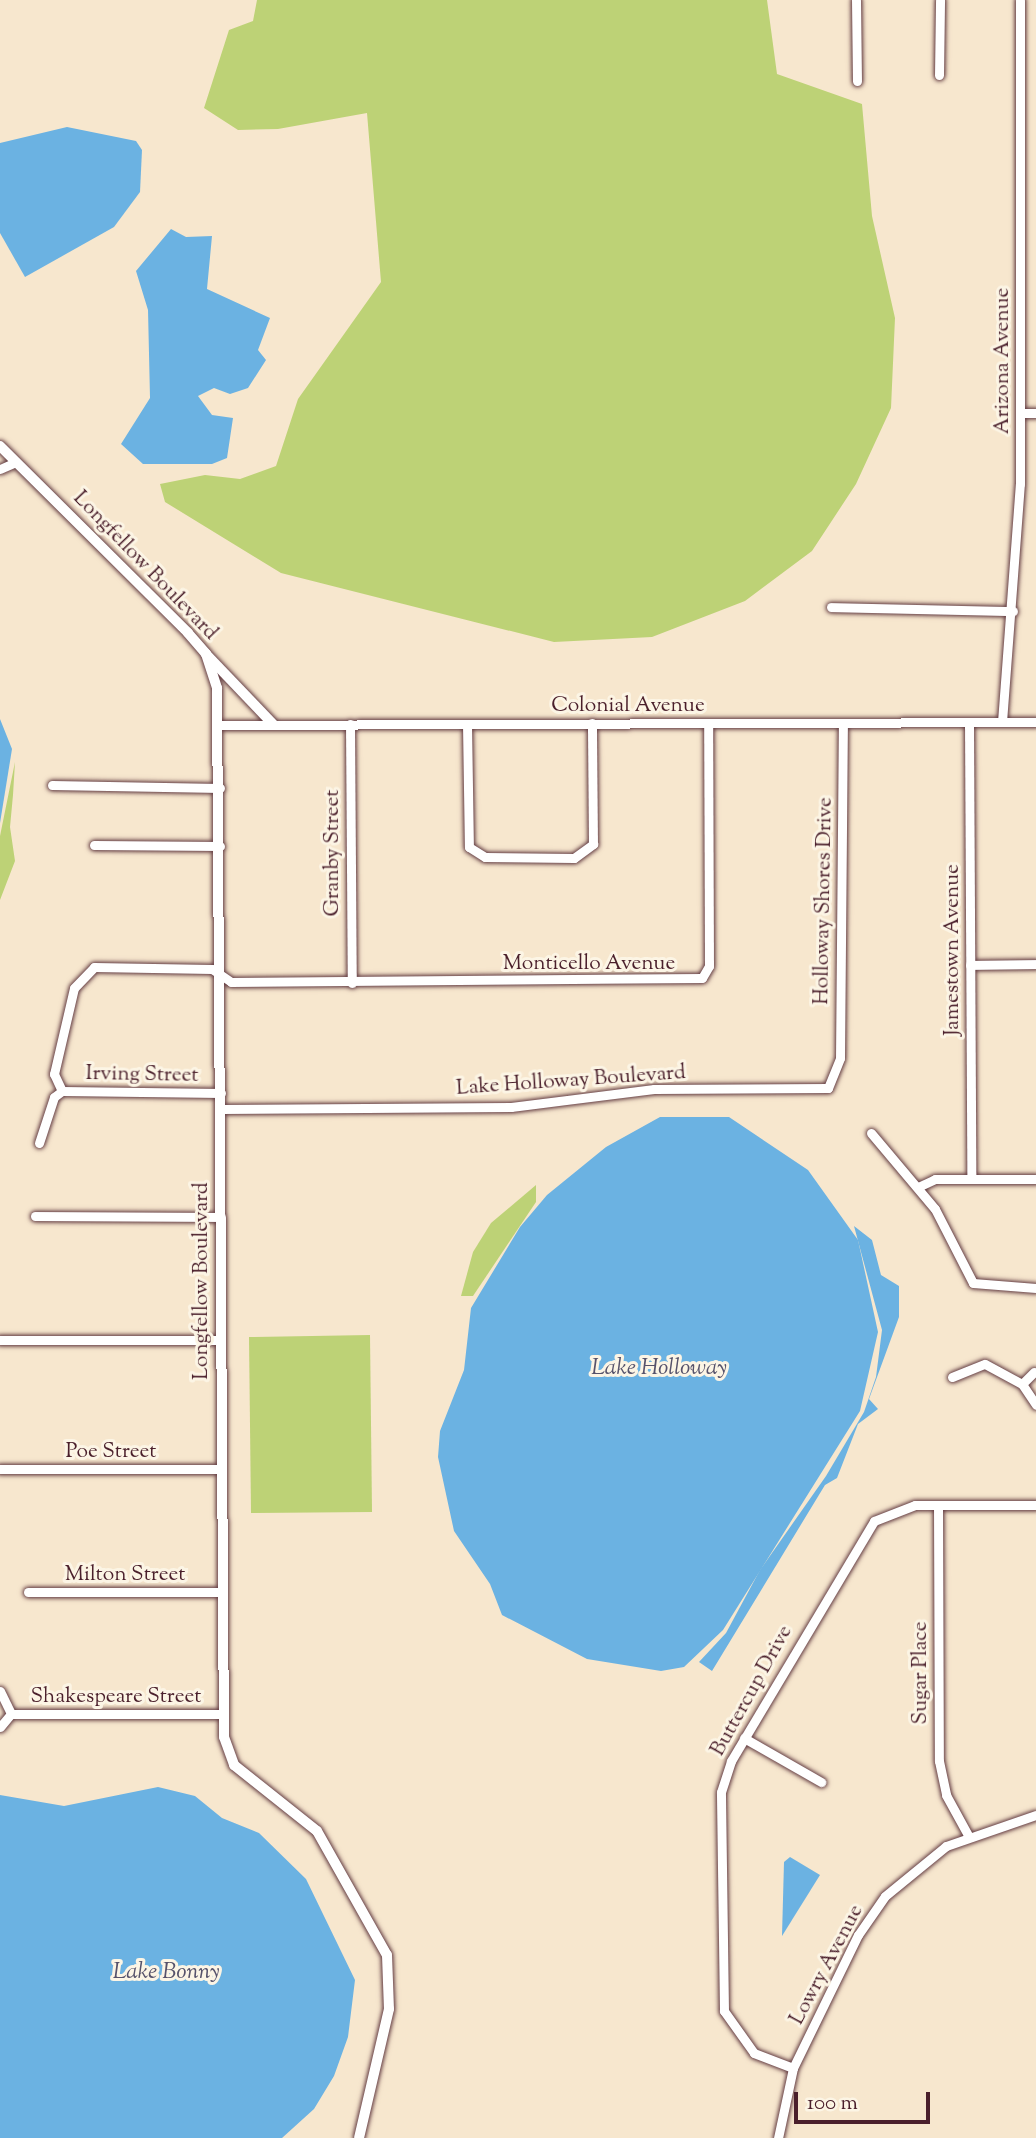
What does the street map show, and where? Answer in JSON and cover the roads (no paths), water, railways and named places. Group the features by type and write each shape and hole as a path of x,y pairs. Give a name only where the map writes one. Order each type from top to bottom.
{"street":[{"path":"856,0 857,81"},
{"path":"939,75 940,0"},
{"name":"Arizona Avenue","path":"1002,722 1013,611 1020,413 1020,0"},
{"path":"1020,413 1036,414"},
{"name":"Longfellow Boulevard","path":"0,446 206,654 221,725 221,1714 234,1765 317,1831 387,1955 389,2009 359,2138"},
{"path":"0,469 16,462"},
{"path":"831,607 1013,611"},
{"path":"206,654 273,724"},
{"name":"Jamestown Avenue","path":"969,722 971,1179"},
{"name":"Colonial Avenue","path":"221,725 1036,722"},
{"path":"467,724 470,847 485,857 574,858 593,844 592,723"},
{"name":"Monticello Avenue","path":"62,1091 54,1074 74,988 94,967 212,969 231,982 702,978 709,966 708,723"},
{"name":"Holloway Shores Drive","path":"836,1080 844,723"},
{"name":"Granby Street","path":"350,724 352,983"},
{"path":"52,785 220,788"},
{"path":"94,845 220,846"},
{"path":"970,965 1036,964"},
{"name":"Lake Holloway Boulevard","path":"221,1109 511,1107 654,1089 818,1089 836,1080"},
{"path":"39,1143 54,1097 62,1091"},
{"name":"Irving Street","path":"62,1091 221,1093"},
{"path":"871,1133 918,1187 949,1231 973,1283 1036,1287"},
{"path":"918,1187 935,1179 1036,1179"},
{"path":"35,1216 221,1217"},
{"path":"0,1340 221,1340"},
{"path":"952,1377 985,1364 1022,1384 1036,1405"},
{"path":"1022,1384 1034,1372"},
{"name":"Poe Street","path":"0,1469 222,1469"},
{"name":"Sugar Place","path":"939,1505 939,1761 946,1795 968,1835"},
{"name":"Buttercup Drive","path":"793,2068 754,2053 724,2011 721,1792 744,1738 864,1530 902,1507 1036,1505"},
{"name":"Milton Street","path":"28,1592 222,1592"},
{"name":"Shakespeare Street","path":"0,1691 11,1714"},
{"name":"Shakespeare Street","path":"0,1727 11,1714 221,1714"},
{"path":"744,1738 821,1782"},
{"name":"Lowry Avenue","path":"778,2138 793,2068 854,1942 886,1896 924,1860 968,1835 1036,1815"}],"water":[{"path":"67,127 136,141 142,150 140,192 114,227 25,277 0,233 0,143"},
{"path":"171,229 186,237 212,236 207,289 270,318 258,350 266,360 248,388 230,394 214,388 198,396 212,415 233,418 227,458 212,464 143,464 121,444 150,398 148,310 136,271"},
{"path":"0,719 12,749 0,823"},
{"name":"Lake Holloway","path":"660,1117 729,1117 808,1170 858,1240 878,1332 860,1411 723,1630 684,1667 661,1671 587,1659 502,1615 490,1584 454,1531 438,1457 440,1431 464,1370 471,1308 520,1227 547,1195 606,1147"},
{"path":"854,1226 872,1240 881,1275 899,1286 899,1317 869,1399 878,1409 858,1424 837,1478 825,1485 712,1671 699,1662 726,1633 760,1570 826,1476 864,1412 876,1377 882,1330"},
{"name":"Lake Bonny","path":"158,1787 195,1796 222,1818 259,1833 306,1879 355,1980 348,2037 334,2076 314,2109 282,2138 0,2138 0,1795 64,1806"},
{"path":"790,1857 820,1875 782,1936 784,1862"}]}
